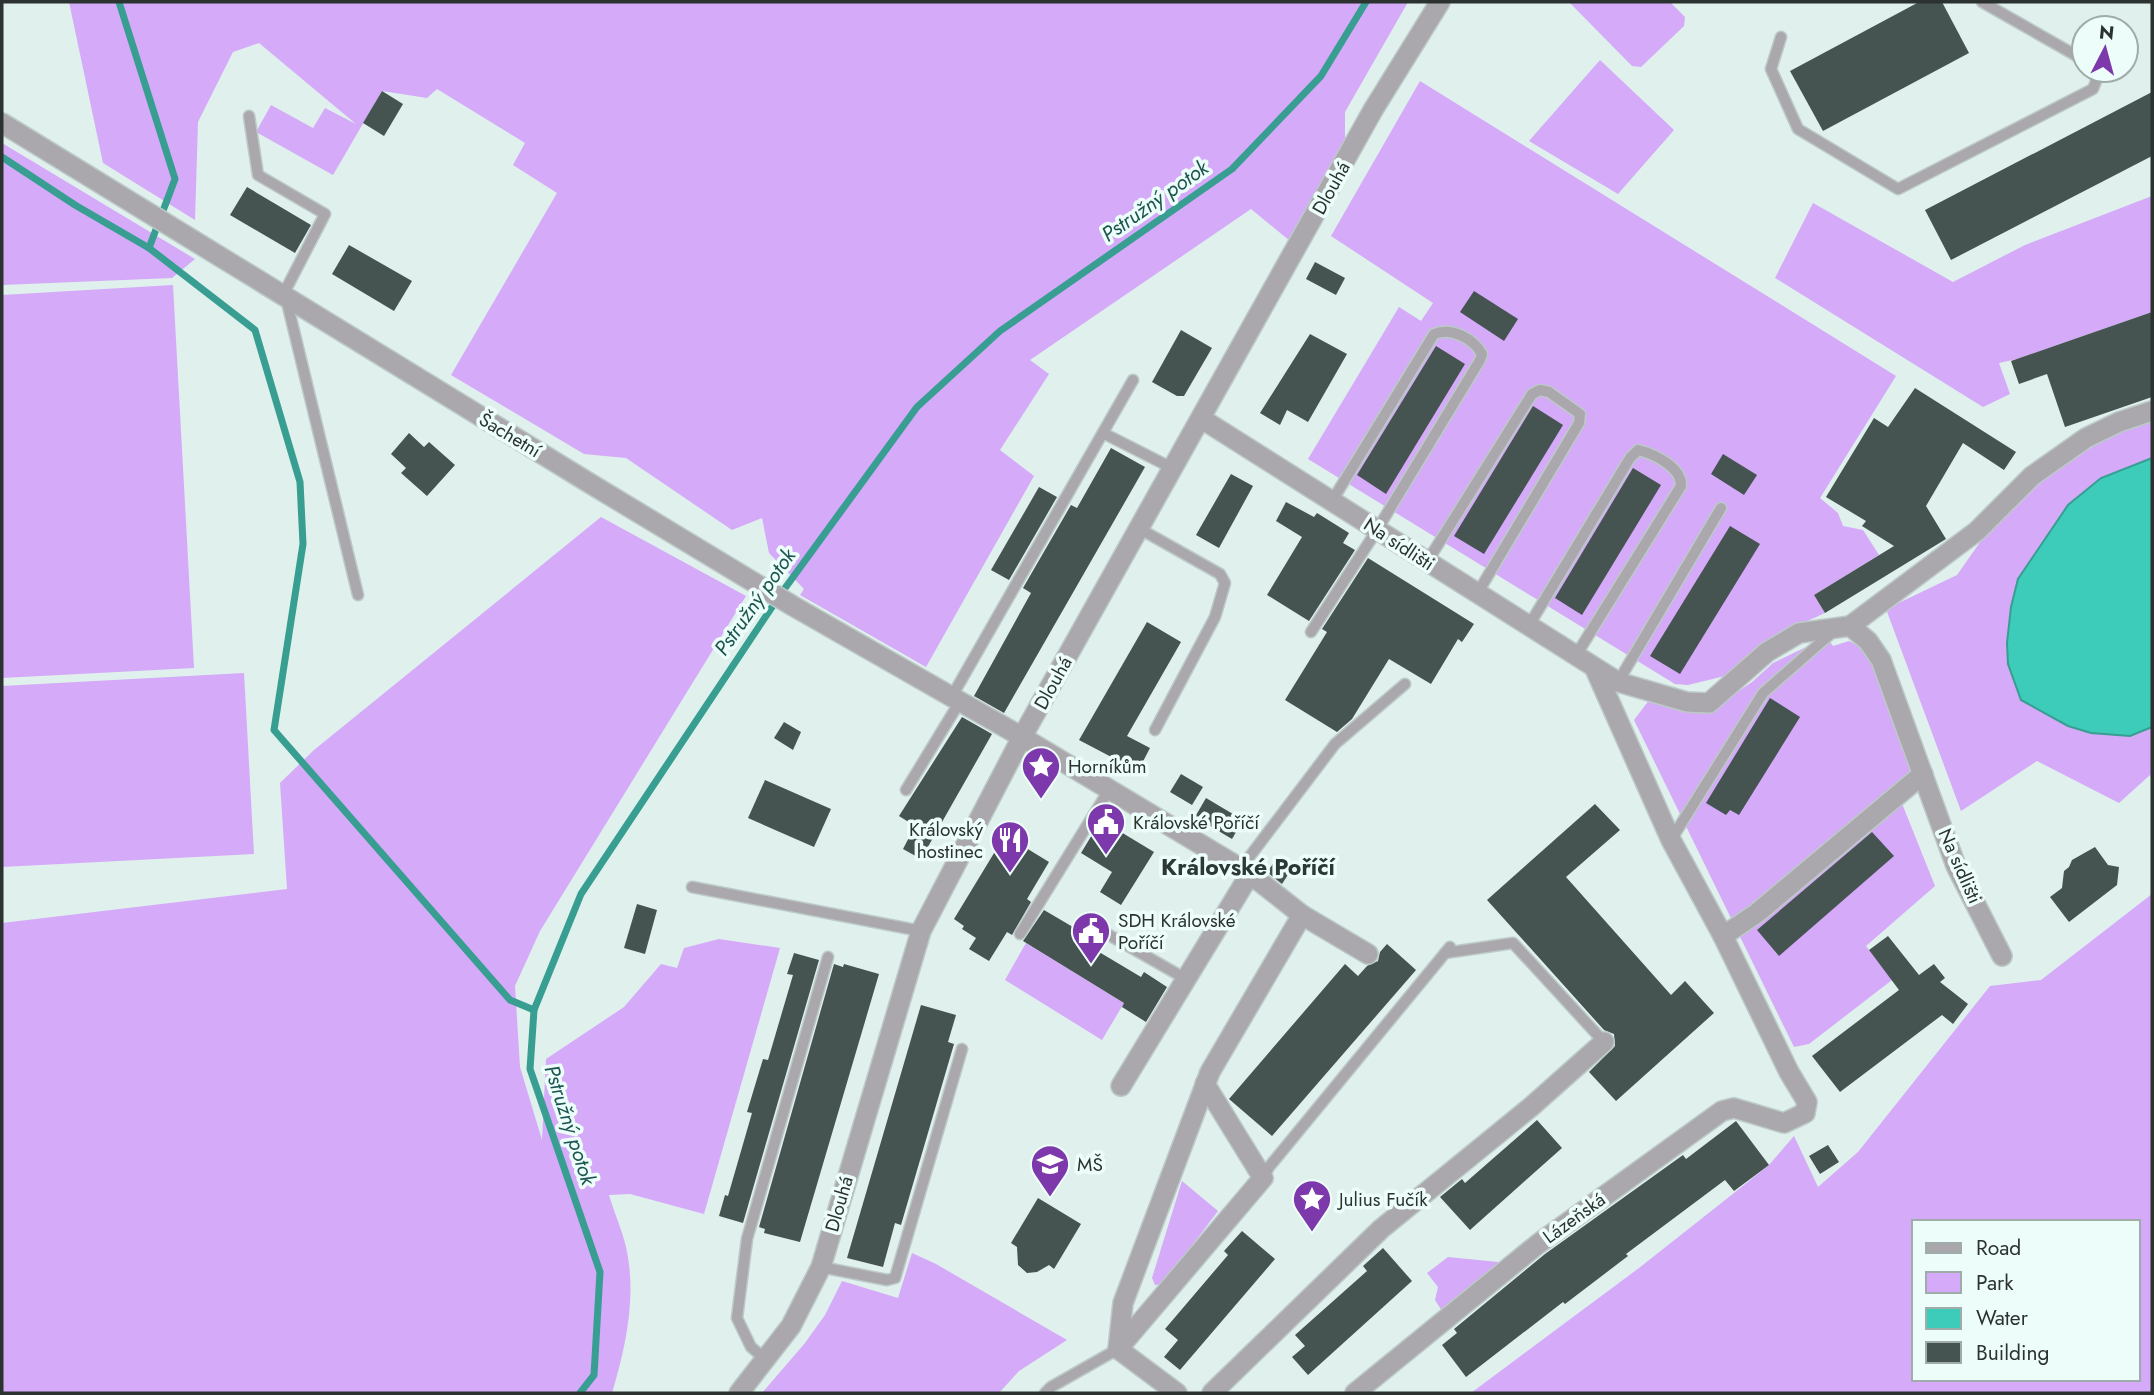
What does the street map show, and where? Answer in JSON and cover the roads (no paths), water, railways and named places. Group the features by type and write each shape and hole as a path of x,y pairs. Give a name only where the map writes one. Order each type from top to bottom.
{"street":[{"name":"Dlouhá","path":"739,1393 791,1326 821,1267 921,932 1023,737 1374,110 1440,2"},
{"name":"Šachetní","path":"2,124 793,606 1023,737"},
{"path":"1845,626 1977,531 2032,476 2086,438 2119,422 2152,411"},
{"name":"Na sídlišti","path":"1202,419 1618,682 1687,702 1709,703 1766,652 1799,633 1845,626 1868,641 1881,660 1956,866 2003,956"},
{"path":"1595,669 1671,840 1723,936 1757,912 1923,774"},
{"path":"1023,737 1246,871 1302,915 1368,954"},
{"path":"1121,1086 1186,979 1246,871"},
{"path":"1118,1349 1123,1303 1210,1072 1302,915"},
{"name":"Lázeňská","path":"1355,1393 1538,1244 1722,1111 1734,1108 1784,1123 1805,1113 1807,1102 1789,1072 1723,936"},
{"path":"1212,1393 1381,1229 1532,1106 1604,1042"},
{"path":"1118,1349 1262,1178 1205,1084"},
{"path":"1118,1349 1177,1393"}],"lane":[{"path":"1982,2 2070,53"},
{"path":"1781,37 1771,69 1798,129 1898,190 2093,89 2095,84"},
{"path":"249,116 258,175 325,214 284,297 358,595"},
{"path":"1311,632 1377,530 1480,360 1482,354 1478,346 1452,331 1444,330 1434,334 1332,501"},
{"path":"906,790 1133,380"},
{"path":"1427,562 1532,394 1540,390 1557,397 1580,414 1579,423 1477,594"},
{"path":"1103,433 1174,469"},
{"path":"1528,626 1630,458 1638,450 1647,452 1676,470 1681,486 1575,657"},
{"path":"1618,682 1721,508"},
{"path":"1140,529 1220,575 1225,583 1215,617 1155,730"},
{"path":"1671,840 1763,693 1845,626"},
{"path":"1246,871 1335,744 1405,684"},
{"path":"1020,934 1109,790"},
{"path":"692,887 921,932"},
{"path":"1095,927 1186,979"},
{"path":"1262,1178 1448,950 1513,943 1604,1042"},
{"path":"765,1359 751,1347 737,1318 747,1239 828,957"},
{"path":"821,1267 887,1280 895,1278 962,1049"},
{"path":"1045,1393 1118,1349"}],"water":[{"path":"2152,458 2152,727 2130,736 2091,733 2068,726 2021,700 2008,664 2007,643 2011,607 2018,579 2068,505 2101,478"}],"waterway":[{"path":"119,2 175,179 149,248 255,330 300,482 303,544 274,730 510,1000 534,1010"},
{"name":"Pstružný potok","path":"580,1393 594,1375 600,1272 530,1069 534,1010 581,894 780,595 917,407 1000,331 1232,169 1321,76 1366,2"},
{"path":"2,157 75,205 149,248"}],"place":[{"name":"Horníkům","path":"1041,800"},
{"name":"Královské Poříčí","path":"1106,856"},
{"name":"Královský hostinec","path":"1010,874"},
{"name":"SDH Královské Poříčí","path":"1091,965"},
{"name":"MŠ","path":"1050,1198"},
{"name":"Julius Fučík","path":"1312,1233"}],"district":[{"name":"Královské Poříčí","path":"1248,867"}]}
